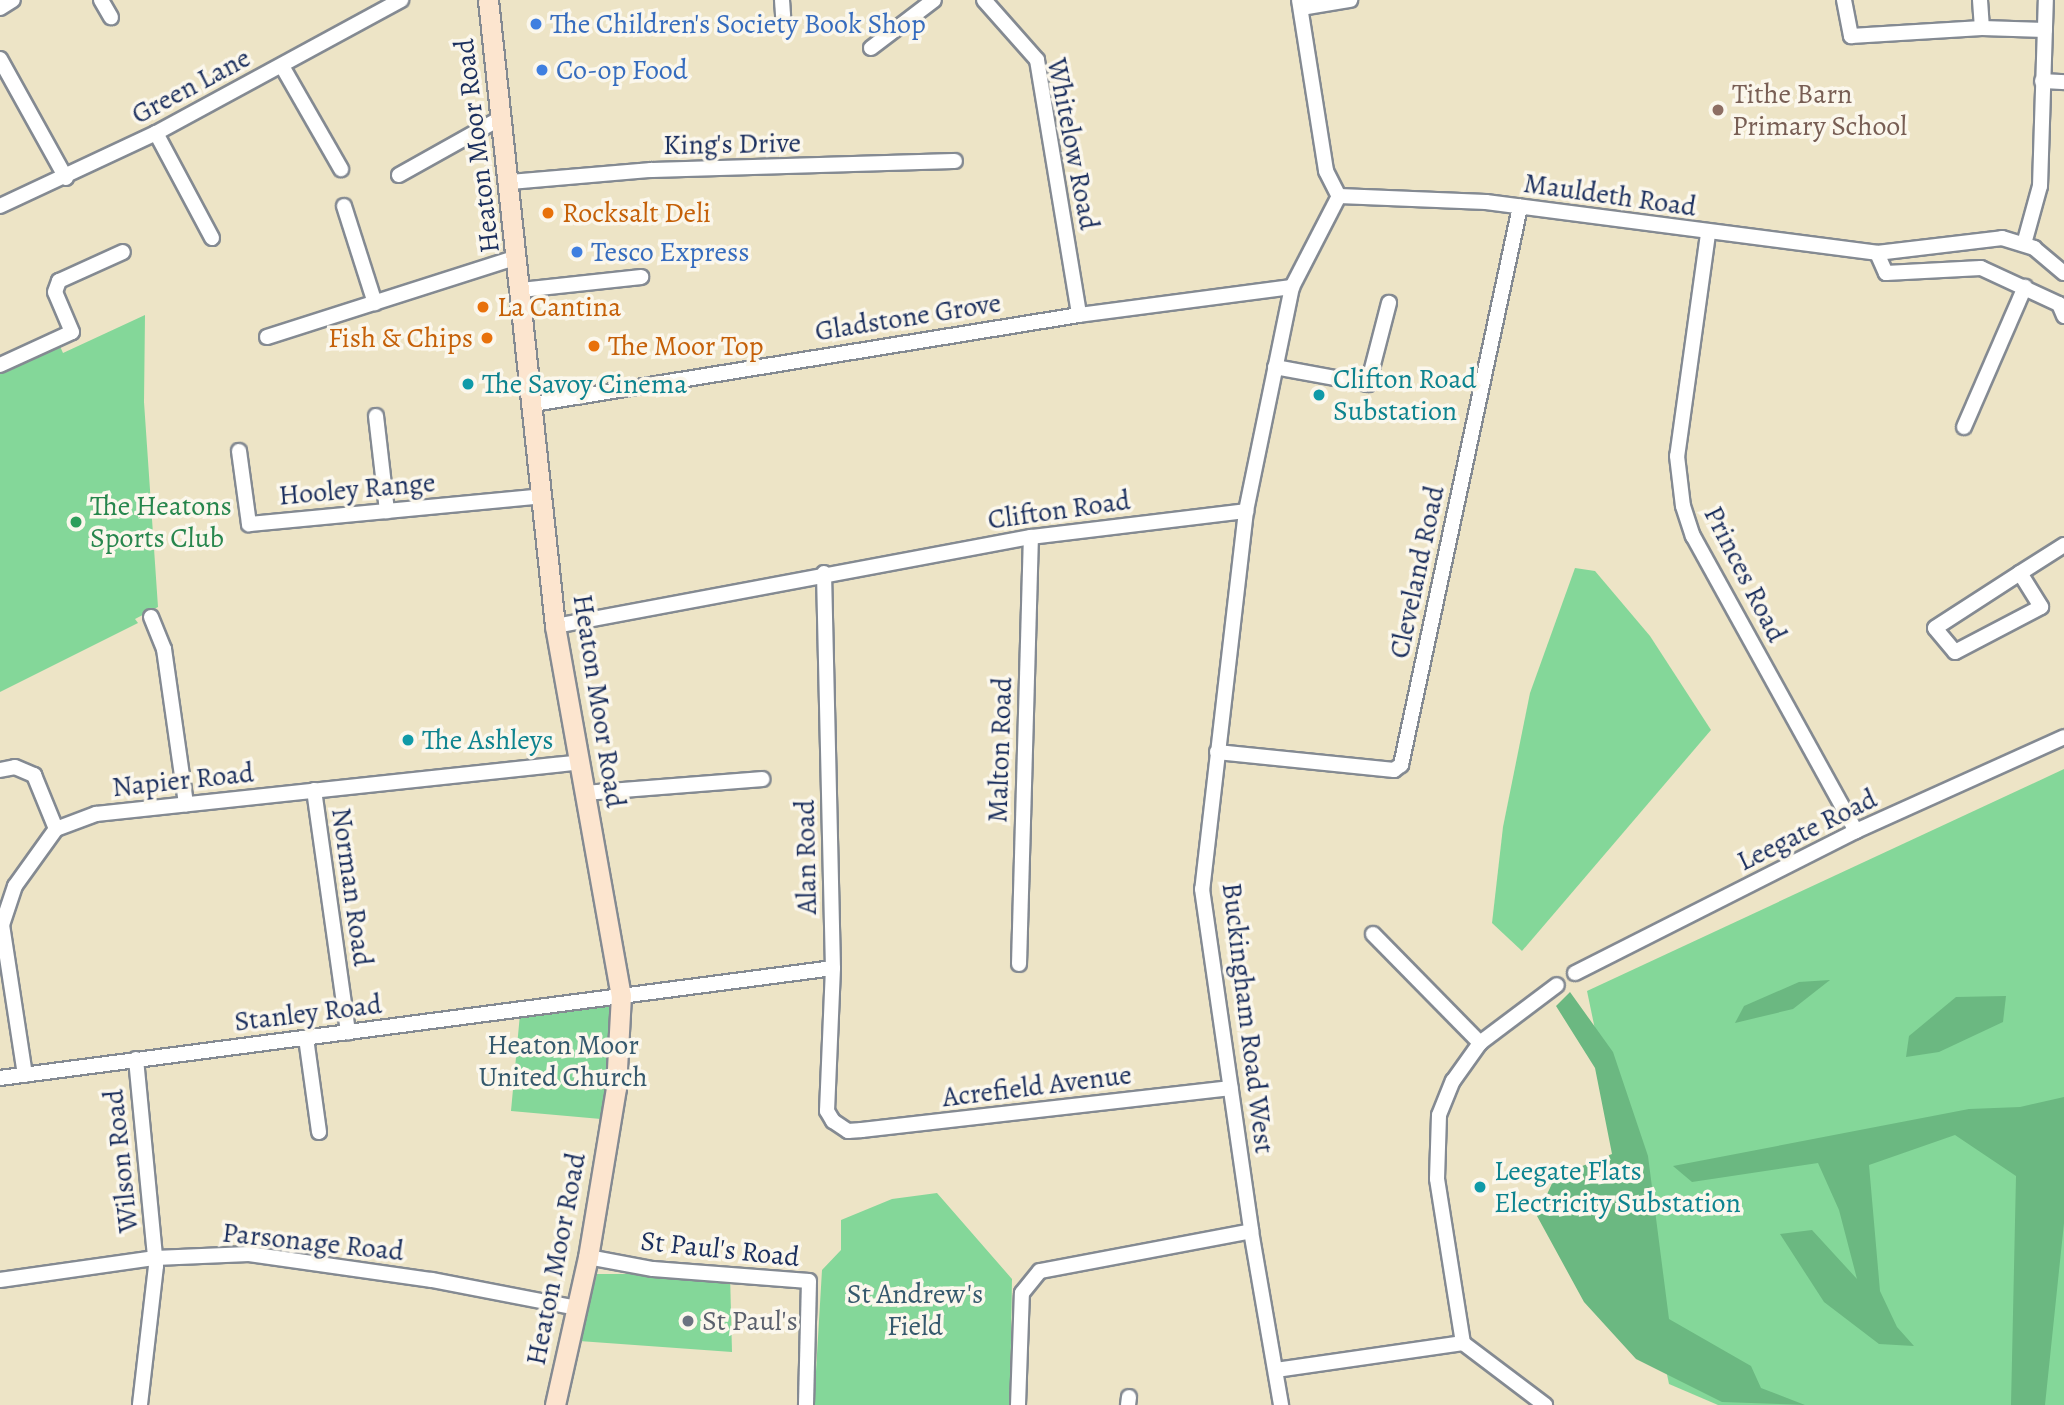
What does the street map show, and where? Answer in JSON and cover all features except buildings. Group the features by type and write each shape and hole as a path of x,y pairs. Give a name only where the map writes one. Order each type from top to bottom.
{"main road":[{"name":"Heaton Moor Road","path":"488,0 522,290 555,626 621,995 616,1088 588,1257 555,1405"}],"street":[{"path":"0,8 13,0"},
{"path":"101,0 111,17"},
{"name":"Green Lane","path":"0,206 66,178 156,133 401,0"},
{"path":"782,0 783,16"},
{"path":"871,48 934,0"},
{"name":"Whitelow Road","path":"984,0 1037,60 1079,315"},
{"path":"1246,511 1292,287 1339,196 1326,171 1300,4 1350,0"},
{"path":"1844,0 1851,36 1982,28 2045,30"},
{"path":"1980,0 1982,28"},
{"path":"2024,244 2040,186 2046,0"},
{"path":"0,59 66,178"},
{"path":"282,66 341,169"},
{"path":"2042,81 2064,82"},
{"path":"399,175 501,118"},
{"path":"156,133 212,239"},
{"name":"King's Drive","path":"510,182 651,170 955,161"},
{"name":"Mauldeth Road","path":"1339,196 1520,207 1708,234 1877,253 2002,238 2024,244 2064,273"},
{"path":"344,206 375,303"},
{"name":"Cleveland Road","path":"1217,752 1394,770 1401,765 1520,207"},
{"name":"Princes Road","path":"1708,234 1678,456 1683,506 1693,536 1856,831"},
{"path":"0,365 72,332 55,292 59,281 123,252"},
{"path":"1877,253 1886,273 1981,268 2059,304 2064,316"},
{"path":"267,337 518,257"},
{"name":"Heaton Moor Road","path":"522,290 640,277"},
{"name":"Gladstone Grove","path":"533,404 1079,315 1292,287"},
{"path":"1964,427 2025,287"},
{"path":"1275,367 1368,384 1389,303"},
{"path":"376,416 387,510"},
{"name":"Hooley Range","path":"239,451 249,524 543,496"},
{"name":"Buckingham Road West","path":"1246,511 1202,889 1251,1231 1281,1405"},
{"name":"Clifton Road","path":"555,626 824,573 1031,537 1246,511"},
{"name":"Malton Road","path":"1018,964 1031,537"},
{"path":"2020,573 2041,607 1955,652 1935,628 2020,573 2064,545"},
{"name":"Alan Road","path":"824,573 833,968 827,1111 848,1131"},
{"path":"151,617 164,649 186,804"},
{"name":"Leegate Road","path":"1575,973 1856,831 2064,737"},
{"path":"0,770 29,762 56,829 15,886 1,925 25,1074"},
{"name":"Napier Road","path":"56,829 96,814 579,762"},
{"path":"585,793 762,779"},
{"name":"Norman Road","path":"314,790 348,1033"},
{"path":"1373,934 1480,1043"},
{"name":"Stanley Road","path":"0,1077 833,968"},
{"path":"1462,1343 1435,1155 1446,1097 1480,1043 1557,985"},
{"path":"306,1038 319,1132"},
{"name":"Wilson Road","path":"136,1059 155,1258 140,1405"},
{"name":"Acrefield Avenue","path":"848,1131 1231,1088"},
{"path":"1018,1405 1022,1293 1040,1270 1251,1231"},
{"name":"Parsonage Road","path":"0,1280 155,1258 249,1254 300,1260 578,1308"},
{"name":"St Paul's Road","path":"588,1257 653,1269 809,1281 806,1405"},
{"path":"1276,1370 1462,1343 1545,1405"}],"green space":[{"name":"The Heatons Sports Club","path":"145,315 144,402 158,607 135,619 138,623 0,692 0,372 59,344 63,353"},
{"path":"1575,568 1595,571 1650,636 1711,730 1522,951 1492,923 1503,827 1530,693"},
{"path":"2064,769 2064,1405 1718,1405 1669,1384 1587,991"},
{"path":"1830,980 1793,1009 1735,1023 1744,1006 1799,982"},
{"path":"1570,992 1613,1052 1648,1156 1669,1319 1751,1366 1761,1388 1805,1405 1722,1402 1636,1359 1584,1302 1537,1216 1555,1177 1612,1154 1595,1068 1556,1006"},
{"path":"2006,996 2003,1022 1939,1052 1906,1057 1909,1036 1956,997"},
{"name":"Heaton Moor United Church","path":"616,1003 611,1083 601,1119 511,1111 520,1014"},
{"path":"2064,1097 2064,1223 2045,1405 2011,1405 2016,1176 1955,1135 1869,1165 1880,1291 1897,1327 1914,1346 1879,1344 1824,1302 1780,1234 1812,1230 1857,1279 1839,1210 1818,1163 1692,1182 1673,1166 1969,1109 2020,1107"},
{"name":"St Andrew's Field","path":"937,1193 1012,1279 1010,1405 814,1405 822,1270 841,1250 841,1220 892,1199"},
{"path":"597,1274 730,1274 732,1352 579,1341"}],"place":[{"name":"The Children's Society Book Shop","path":"536,24"},
{"name":"Co-op Food","path":"542,70"},
{"name":"Tithe Barn Primary School","path":"1718,110"},
{"name":"Rocksalt Deli","path":"548,213"},
{"name":"Tesco Express","path":"577,252"},
{"name":"La Cantina","path":"483,307"},
{"name":"Fish & Chips","path":"487,338"},
{"name":"The Moor Top","path":"594,346"},
{"name":"The Savoy Cinema","path":"468,384"},
{"name":"Clifton Road Substation","path":"1319,395"},
{"name":"The Heatons Sports Club","path":"76,522"},
{"name":"The Ashleys","path":"408,740"},
{"name":"Leegate Flats Electricity Substation","path":"1480,1187"},
{"name":"St Paul's","path":"688,1321"}]}
